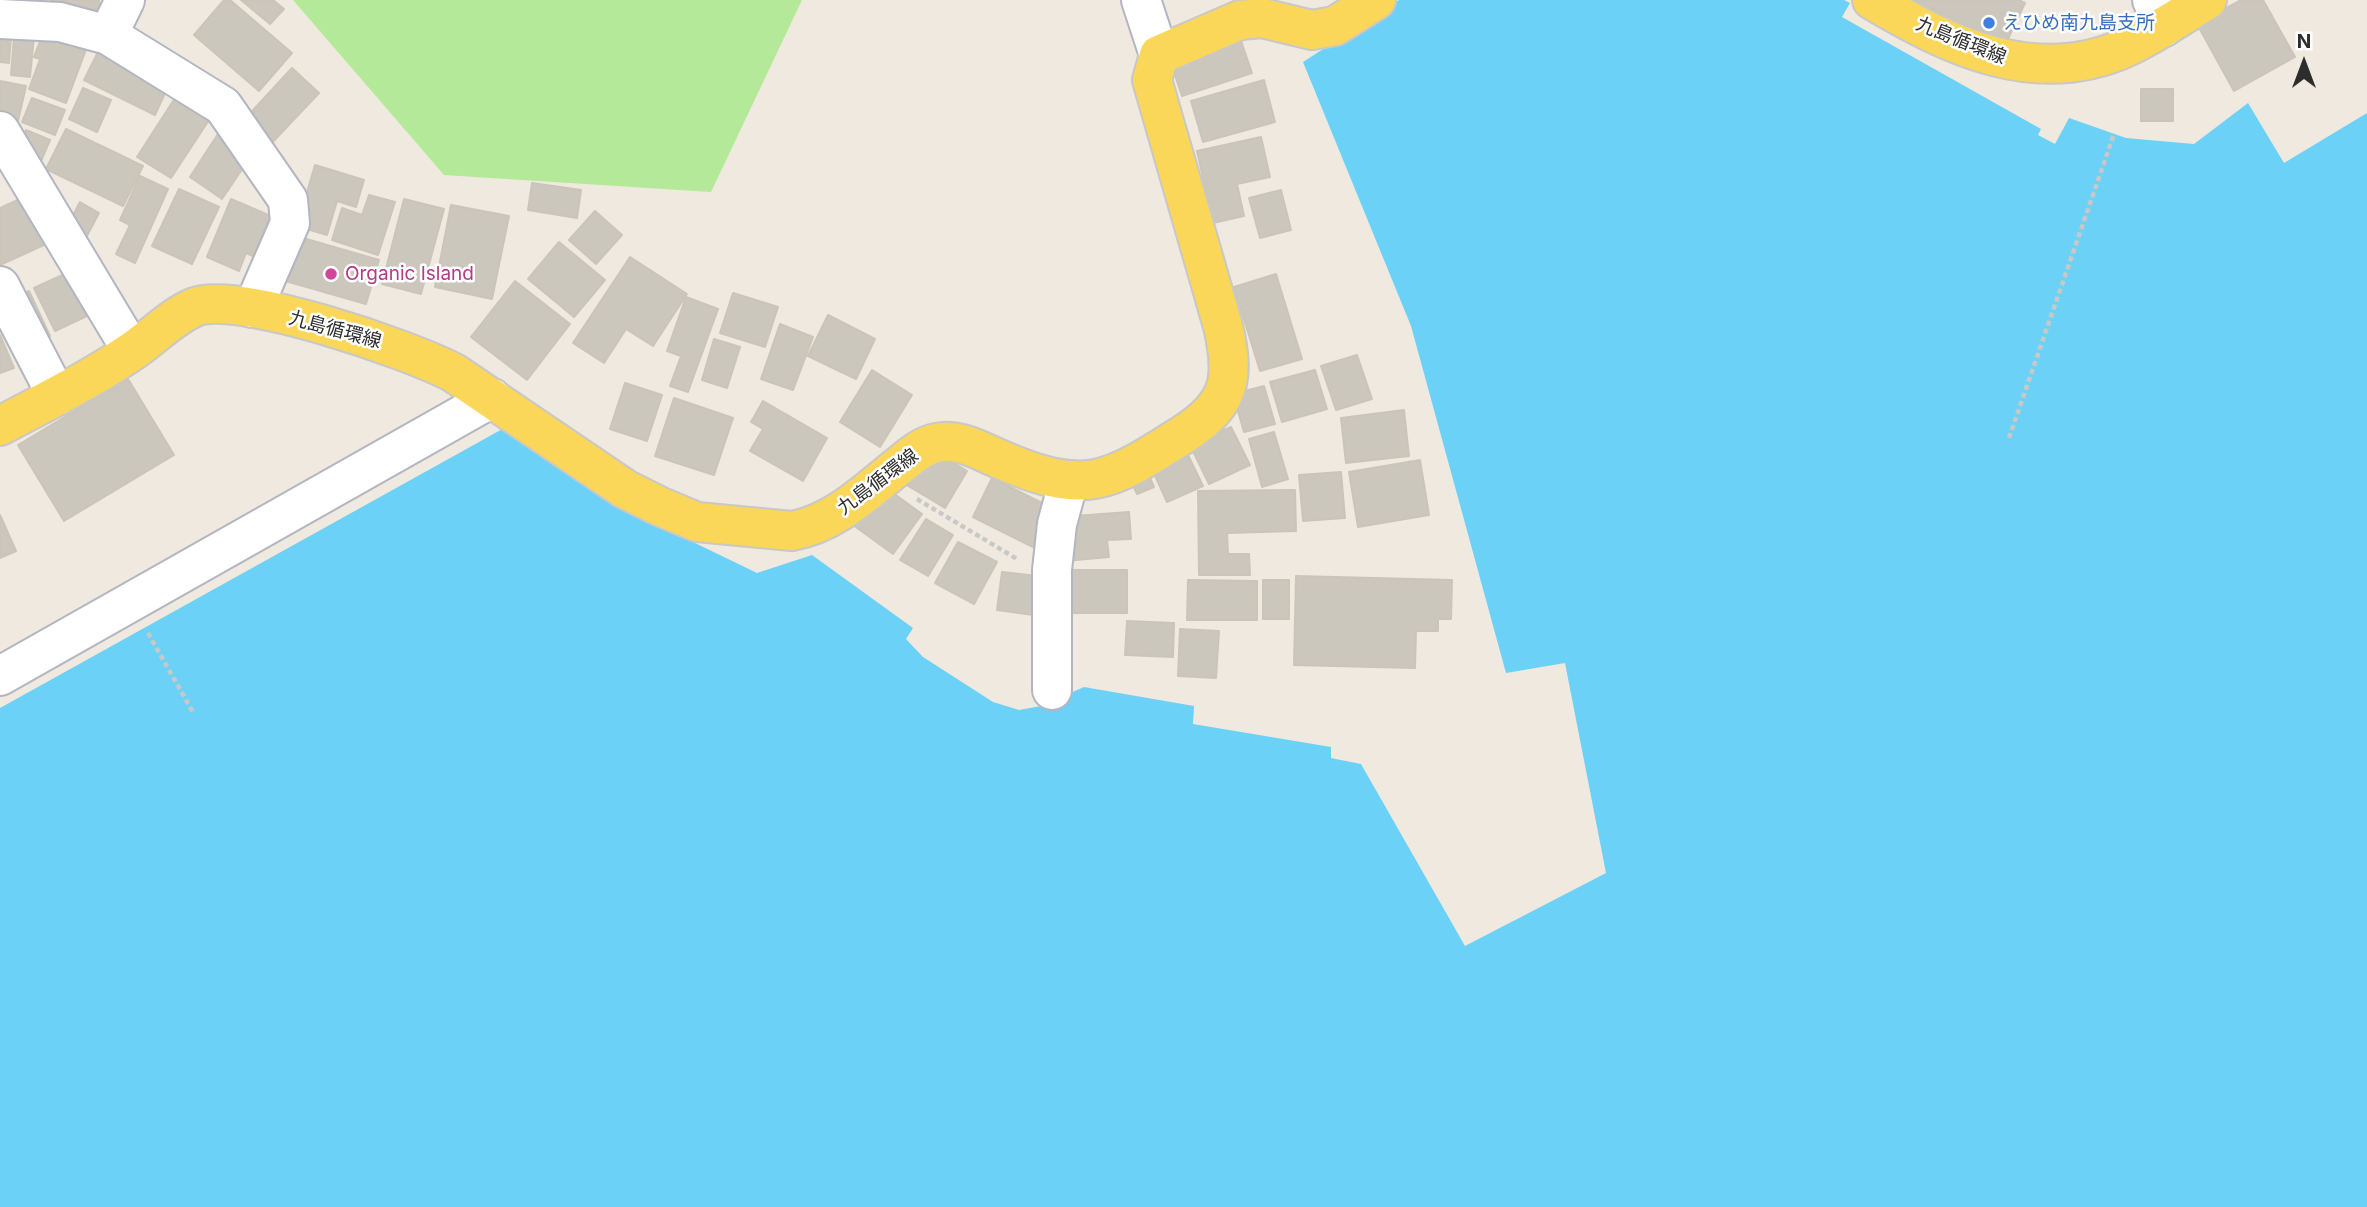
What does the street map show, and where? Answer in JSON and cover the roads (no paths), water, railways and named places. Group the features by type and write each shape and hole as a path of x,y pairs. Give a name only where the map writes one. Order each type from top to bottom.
{"main road":[{"path":"1158,55 1240,20 1262,18 1275,11 1312,30 1335,26 1376,0"},
{"name":"九島循環線","path":"1872,0 1982,53 2028,65 2060,65 2127,47 2158,13 2207,0"},
{"name":"九島循環線","path":"0,426 132,351 196,306 217,303 253,308 403,349 454,373 625,489 696,522 792,531 803,529 844,510 925,447 949,442 964,444 1031,473 1069,480 1098,480 1121,474 1207,419 1221,403 1229,381 1229,353 1223,326 1152,80 1158,55"}],"street":[{"path":"108,35 125,0"},
{"path":"1141,0 1158,55"},
{"path":"0,19 60,22 108,35 223,106 288,200 290,223 253,308"},
{"path":"0,131 132,351"},
{"path":"0,286 57,396"},
{"path":"0,676 492,398"},
{"path":"1052,690 1052,570 1057,524 1069,480"}],"water":[{"path":"1399,0 1844,0 1850,3 1842,17 2041,129 2038,135 2055,144 2069,118 2126,138 2194,144 2248,103 2284,163 2367,113 2367,1207 0,1207 0,708 506,427 631,512 757,573 812,555 913,628 906,639 923,657 993,702 1019,710 1041,706 1084,687 1194,706 1193,724 1331,747 1331,758 1361,764 1465,946 1606,873 1565,663 1506,673 1411,326 1303,62"}],"place":[{"name":"えひめ南九島支所","path":"1989,23"},
{"name":"Organic Island","path":"331,274"}]}
